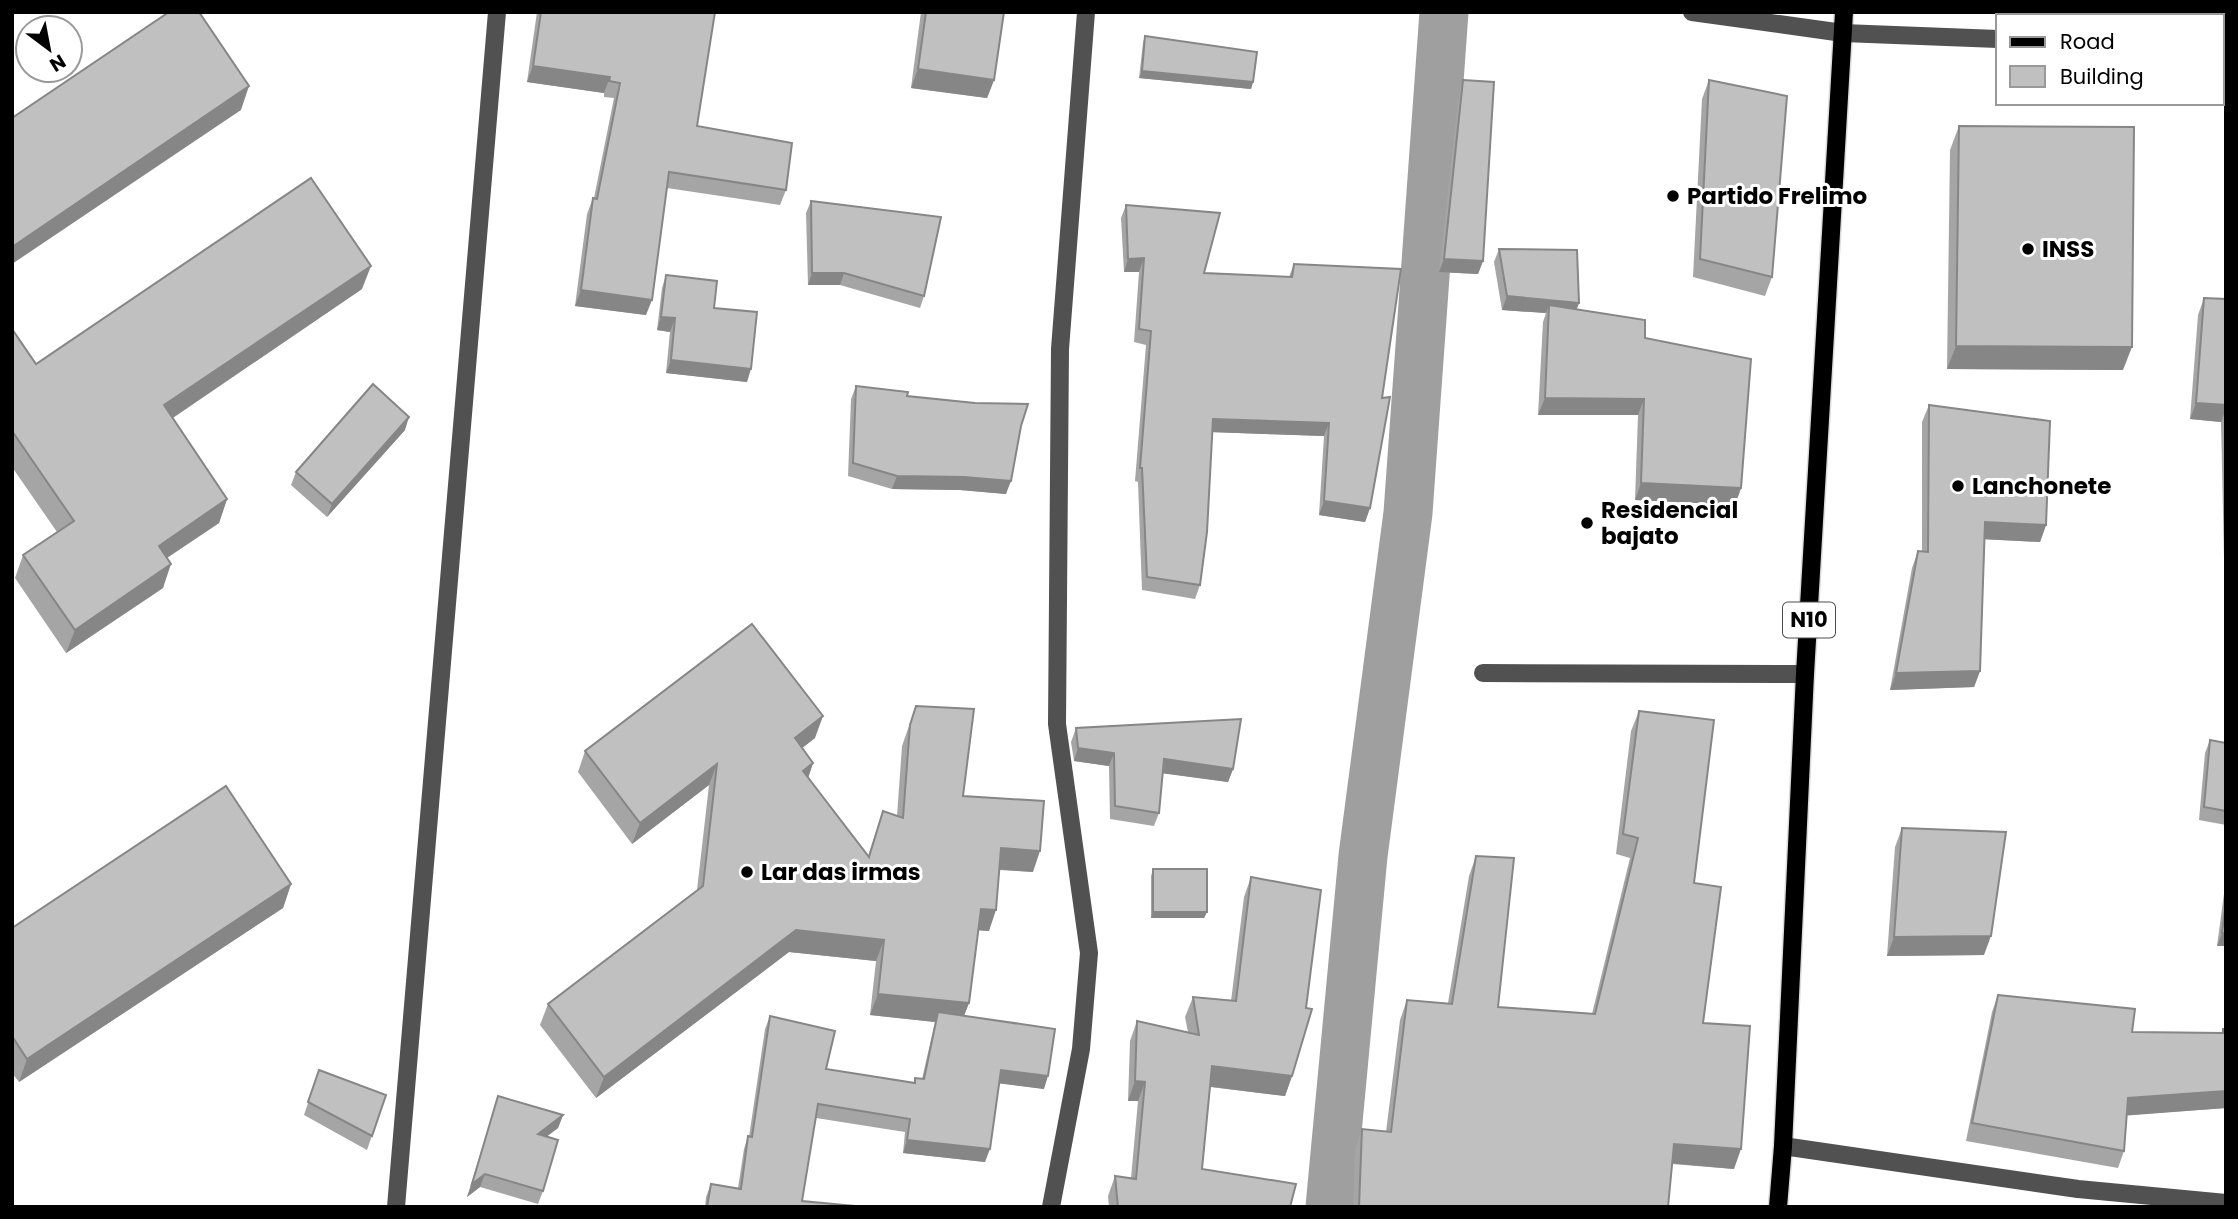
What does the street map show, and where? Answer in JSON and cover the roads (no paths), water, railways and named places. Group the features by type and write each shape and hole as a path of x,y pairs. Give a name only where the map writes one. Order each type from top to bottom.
{"main road":[{"name":"N10","path":"1778,1207 1805,674 1844,12"}],"street":[{"path":"396,1207 497,12"},
{"path":"1051,1207 1080,1049 1089,953 1057,724 1060,349 1086,12"},
{"path":"1692,12 1843,33 1996,39"},
{"path":"1483,673 1805,674"},
{"path":"1783,1146 2078,1189 2226,1203"}],"waterway":[{"path":"1330,1207 1363,856 1408,513 1444,12"}],"place":[{"name":"Partido Frelimo","path":"1673,196"},
{"name":"INSS","path":"2028,249"},
{"name":"Lanchonete","path":"1958,486"},
{"name":"Residencial bajato","path":"1587,523"},
{"name":"Lar das irmas","path":"747,872"}]}
